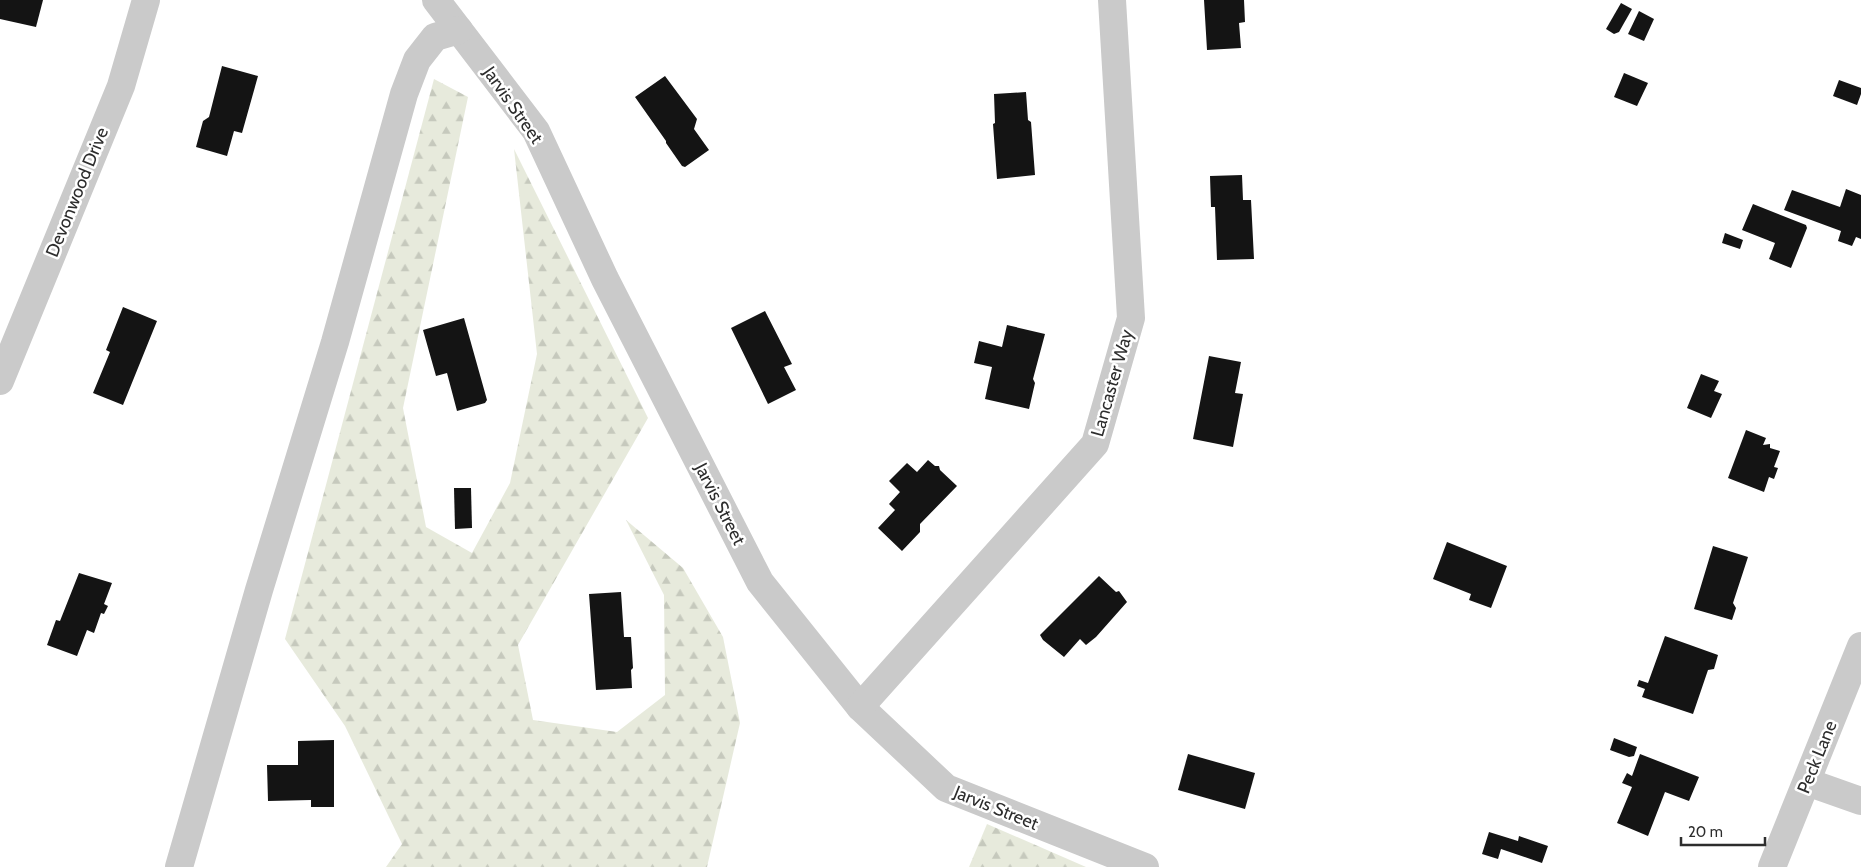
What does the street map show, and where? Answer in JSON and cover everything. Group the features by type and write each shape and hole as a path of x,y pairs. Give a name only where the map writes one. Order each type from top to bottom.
{"street":[{"name":"Devonwood Drive","path":"0,381 121,86 146,0"},
{"name":"Jarvis Street","path":"436,0 536,132 606,279 760,582 860,707 946,788 1145,867"},
{"name":"Lancaster Way","path":"860,707 1095,444 1130,318 1112,0"},
{"path":"179,867 259,590 335,342 404,94 417,60 435,37 459,30"},
{"name":"Peck Lane","path":"1772,867 1861,646"},
{"path":"1807,782 1861,801"}],"green space":[{"path":"434,79 468,97 403,408 426,527 472,553 510,483 537,354 514,149 648,418 518,645 533,720 617,732 665,695 664,595 626,520 683,568 723,637 740,723 707,867 386,867 402,844 345,726 285,639"},
{"path":"987,824 1086,867 969,867"}],"building":[{"path":"0,0 43,0 36,27 0,19"},
{"path":"1204,0 1244,0 1245,22 1239,23 1241,48 1207,50"},
{"path":"1621,3 1632,9 1619,32 1614,34 1606,29"},
{"path":"1639,11 1654,19 1644,41 1628,34"},
{"path":"222,66 258,76 242,133 234,131 227,156 196,147 203,121 209,117"},
{"path":"1624,73 1648,83 1637,106 1614,97"},
{"path":"665,76 697,119 694,129 709,150 685,167 682,166 635,97"},
{"path":"1839,80 1861,88 1857,105 1833,96"},
{"path":"1026,92 1028,120 1031,122 1035,175 997,179 993,124 995,123 994,94"},
{"path":"1242,175 1243,200 1251,200 1254,259 1217,260 1215,207 1211,207 1210,176"},
{"path":"1846,189 1861,195 1861,239 1856,237 1852,246 1838,241 1841,231 1784,210 1792,190 1840,207"},
{"path":"1753,204 1806,225 1807,228 1791,268 1769,259 1775,243 1742,230"},
{"path":"1725,233 1743,240 1740,249 1722,243"},
{"path":"123,307 157,321 123,405 93,393 110,352 106,350"},
{"path":"765,311 792,364 784,367 796,390 768,404 731,328"},
{"path":"464,318 487,400 485,403 457,411 447,373 436,376 423,330"},
{"path":"1007,325 1045,334 1033,379 1035,383 1029,409 985,399 992,367 974,363 979,341 1002,347"},
{"path":"1209,356 1241,362 1235,393 1243,394 1233,447 1193,439"},
{"path":"1701,374 1719,381 1714,391 1722,394 1711,418 1687,408"},
{"path":"1746,430 1766,438 1763,445 1770,444 1770,448 1780,451 1774,467 1778,468 1774,479 1769,477 1764,492 1728,478"},
{"path":"928,460 935,466 939,466 940,470 957,486 920,524 920,532 902,551 878,528 895,510 889,504 900,492 889,481 907,463 917,472"},
{"path":"454,488 471,488 472,528 455,529"},
{"path":"1447,542 1507,566 1491,608 1469,600 1471,594 1433,579"},
{"path":"1713,546 1748,557 1733,603 1736,608 1732,620 1694,609"},
{"path":"79,573 112,583 104,604 108,606 104,614 101,613 94,633 87,630 77,656 47,645 56,620 60,621"},
{"path":"1099,576 1116,592 1119,591 1127,602 1096,637 1086,645 1080,639 1064,657 1043,640 1040,635"},
{"path":"621,592 624,637 631,637 632,688 596,690 589,594"},
{"path":"1665,636 1718,655 1714,669 1708,670 1693,714 1642,697 1645,689 1637,686 1639,680 1648,683"},
{"path":"1614,738 1637,747 1634,756 1629,757 1610,750"},
{"path":"334,740 334,807 311,807 311,800 268,801 267,765 298,765 298,741"},
{"path":"1188,754 1255,773 1245,809 1178,790"},
{"path":"1640,754 1699,777 1689,801 1665,792 1648,836 1617,823 1632,787 1622,783 1627,773 1632,776"},
{"path":"1489,832 1518,841 1519,836 1548,846 1542,863 1501,849 1498,859 1482,854"}]}
